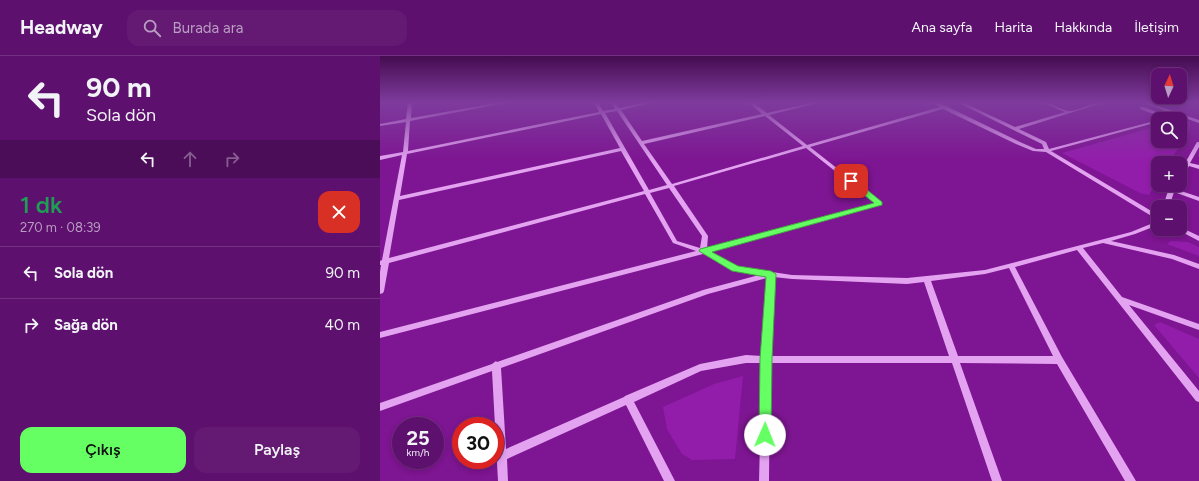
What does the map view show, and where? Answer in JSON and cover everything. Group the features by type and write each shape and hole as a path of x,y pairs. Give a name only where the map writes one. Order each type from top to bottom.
{"street":[{"path":"380,125 398,122"},
{"path":"380,291 383,262 405,153 408,122"},
{"path":"380,158 558,122"},
{"path":"607,122 675,242 704,251 736,269 792,277 907,281 927,279 985,272 1011,266 1133,233 1151,225"},
{"path":"626,122 705,236 704,251"},
{"path":"641,144 734,122"},
{"path":"380,335 880,204 777,122"},
{"path":"383,262 647,193 892,122"},
{"path":"974,122 1035,150 1047,151 1151,123"},
{"path":"999,122 1044,144 1047,151 1151,214"},
{"path":"1014,129 1037,122"},
{"path":"1199,143 1187,164 1199,167"},
{"path":"396,199 622,149"},
{"path":"1183,192 1199,199"},
{"path":"1187,233 1199,239"},
{"path":"1104,241 1174,257 1199,266"},
{"path":"1079,248 1199,398"},
{"path":"1011,266 1059,360 1131,481"},
{"path":"764,481 766,359 771,274"},
{"path":"380,407 706,292 771,274"},
{"path":"927,279 997,481"},
{"path":"1120,299 1199,328"},
{"path":"504,455 700,368 746,359 1059,360"},
{"path":"496,366 499,417"},
{"path":"628,399 670,481"},
{"path":"503,469 503,481"}],"shaded area":[{"path":"1187,122 1190,122 1190,129 1187,134"},
{"path":"1151,128 1151,148 1178,148 1173,156 1151,156 1151,192 1149,195 1140,193 1062,153"},
{"path":"1171,241 1188,242 1199,247 1199,256 1167,244"},
{"path":"1160,322 1199,339 1199,378 1154,325"},
{"path":"743,376 735,459 692,460 682,454 667,429 663,407 714,384"}],"route":[{"path":"765,435 766,359 771,274 736,269 704,251 880,204 851,181"}]}
